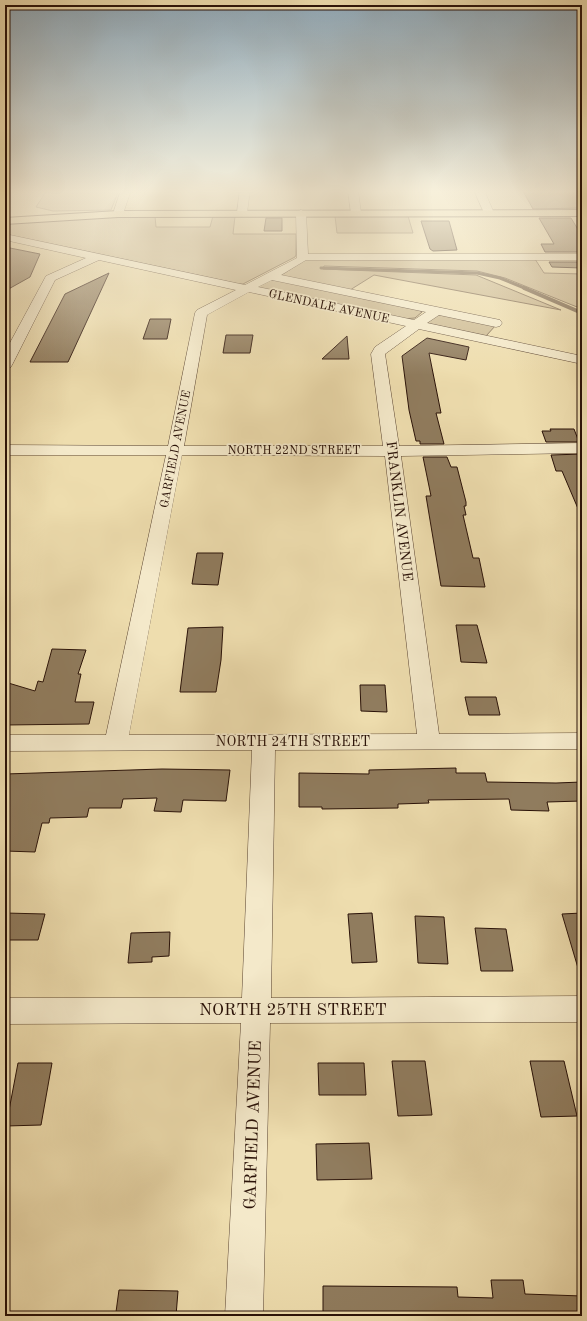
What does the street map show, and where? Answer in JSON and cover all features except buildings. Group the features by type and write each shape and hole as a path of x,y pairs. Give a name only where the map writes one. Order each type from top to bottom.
{"street":[{"name":"GLENDALE AVENUE","path":"77,252 582,360"},
{"path":"303,252 303,257 582,257"},
{"path":"5,365 50,278 99,256"},
{"name":"GARFIELD AVENUE","path":"116,742 201,313 296,263 303,257"},
{"name":"GLENDALE AVENUE","path":"269,276 496,323"},
{"name":"FRANKLIN AVENUE","path":"429,741 392,451 378,354 380,350 436,311"},
{"name":"NORTH 22ND STREET","path":"5,450 392,451 582,448"},
{"name":"GARFIELD AVENUE","path":"244,1316 256,1009 264,741"},
{"name":"NORTH 24TH STREET","path":"5,743 582,741"},
{"name":"NORTH 25TH STREET","path":"5,1011 582,1009"}],"shaded area":[{"path":"88,252 296,252 295,257 243,284"},
{"path":"306,259 535,259 544,273 582,274 582,309 505,278 477,271 324,266 323,269 476,275 561,310 374,275 350,290 280,276"},
{"path":"270,280 419,310 422,312 415,318 402,319 258,288 257,286"},
{"path":"436,315 496,325 486,336 430,324 427,322"}],"waterway":[{"path":"321,268 477,273 500,278 527,289"},
{"path":"524,288 582,313"}]}
